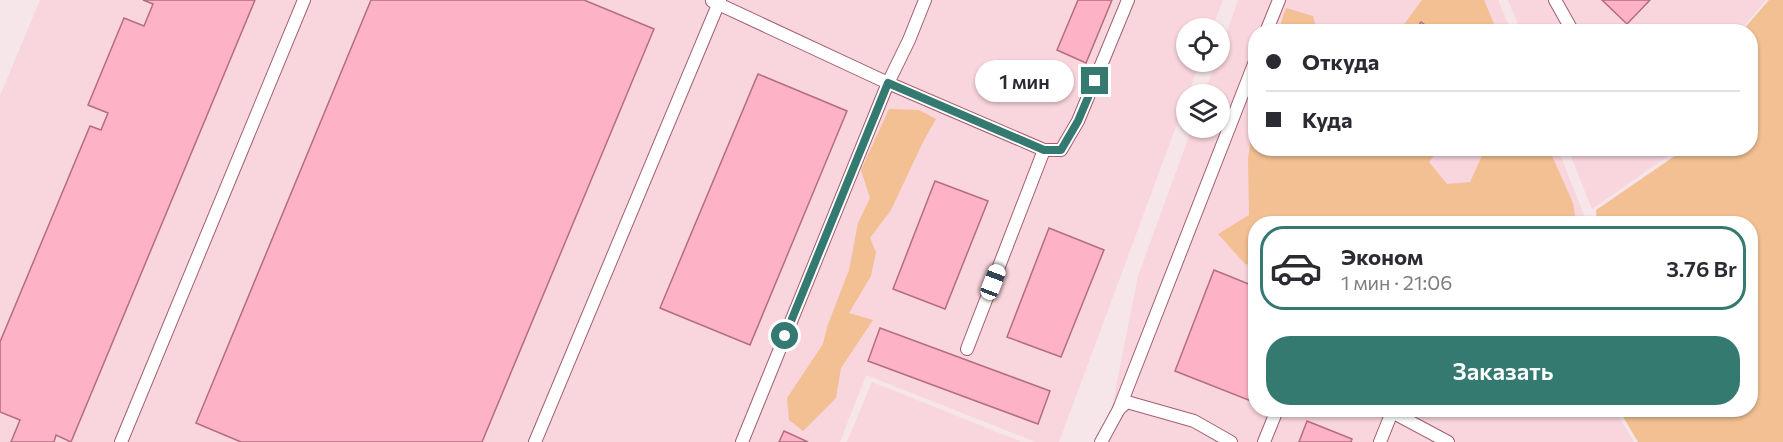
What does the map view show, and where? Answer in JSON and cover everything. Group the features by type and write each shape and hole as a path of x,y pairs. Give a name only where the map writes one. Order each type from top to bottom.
{"lane":[{"path":"121,442 304,0"},
{"path":"742,442 888,83 925,0"},
{"path":"535,442 716,1 888,83 1044,150 1061,150 1078,121 1128,0"},
{"path":"1269,24 1279,0"},
{"path":"1555,0 1568,24"},
{"path":"1101,442 1119,409 1248,79"},
{"path":"967,349 1044,150"},
{"path":"1119,409 1127,402 1170,412 1194,421 1231,442"},
{"path":"1264,442 1274,417"},
{"path":"1380,442 1388,417"},
{"path":"1403,417 1448,442"}],"shaded area":[{"path":"40,0 1223,0 1216,18 1176,18 1176,72 1196,72 1192,84 1176,84 1176,127 1059,442 1036,442 866,375 840,442 0,442 0,96"},
{"path":"1238,0 1498,0 1508,24 1248,24 1248,156 1561,156 1584,216 1248,216 1248,417 1619,417 1634,442 1105,442 1138,276 1188,138 1230,138 1230,84 1208,84 1212,72 1230,72 1230,23"},
{"path":"1422,0 1484,0 1494,24 1404,24"},
{"path":"1508,0 1766,0 1746,24 1518,24"},
{"path":"1769,0 1783,0 1783,442 1638,442 1623,417 1758,417 1758,216 1596,216 1596,210 1675,156 1758,156 1758,24 1748,24"},
{"path":"1286,8 1313,16 1315,24 1281,24"},
{"path":"889,109 919,110 936,119 891,210 870,238 876,252 871,276 849,313 873,320 841,368 836,398 803,431 789,420 787,398 823,344 827,327 849,270 858,223 870,198 861,170"},
{"path":"1248,156 1434,156 1429,162 1447,184 1470,182 1482,156 1552,156 1573,203 1575,216 1248,216 1248,265 1218,234 1249,215"},
{"path":"1571,156 1668,156 1592,209"},
{"path":"872,382 1022,442 847,442"}],"building":[{"path":"143,0 255,0 71,442 56,435 54,442 11,442 20,420 0,412 0,342 90,126 101,130 108,113 88,105 124,18 144,26 153,4"},
{"path":"371,0 584,0 654,29 482,442 241,442 196,423"},
{"path":"1078,0 1112,0 1086,63 1057,50"},
{"path":"1602,0 1650,0 1627,24"},
{"path":"758,74 847,111 750,345 660,308"},
{"path":"935,181 988,201 945,309 893,289"},
{"path":"1049,228 1104,250 1061,357 1007,337"},
{"path":"1214,270 1248,284 1248,400 1175,371"},
{"path":"880,328 1050,391 1038,424 868,361"},
{"path":"1307,421 1352,439 1351,442 1299,442"},
{"path":"784,431 808,442 779,442"}],"route":[{"path":"785,336 888,83 1044,150 1061,150 1078,121 1095,81"}]}
